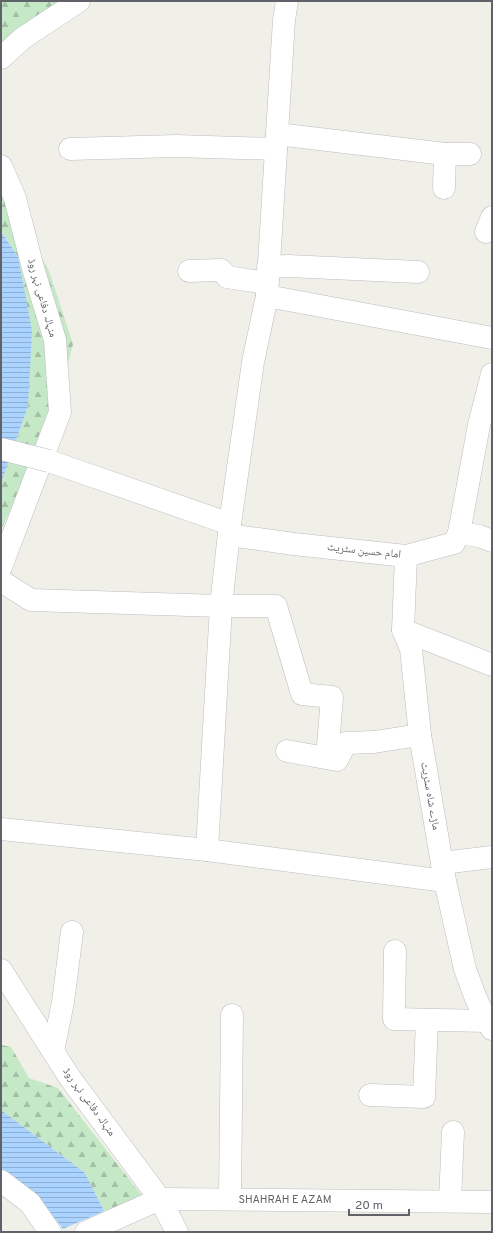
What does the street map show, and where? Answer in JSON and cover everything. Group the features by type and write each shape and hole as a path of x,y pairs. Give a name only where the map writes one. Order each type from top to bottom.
{"street":[{"path":"1,58 23,38 79,1"},
{"path":"207,850 221,606 229,530 253,362 267,282 284,20 287,1"},
{"path":"70,149 277,141 445,154 470,154"},
{"path":"444,188 445,154"},
{"name":"منہالہ دفاعی نہر روڈ","path":"1,166 15,198 33,268 55,340 60,412 1,567"},
{"path":"267,282 288,266 418,272"},
{"path":"189,271 221,270 227,277 267,282 492,338"},
{"path":"491,379 479,425 459,533 479,536 492,541"},
{"name":"امام حسین سٹریٹ","path":"1,449 49,462 229,530 294,544 406,556 454,543 459,533"},
{"name":"ماڑے شاہ سٹریٹ","path":"406,556 403,630 411,649 420,735 443,872 465,969 475,996 489,1025"},
{"path":"1,581 31,600 221,606 276,606 302,694 332,697 327,758"},
{"path":"403,630 492,665"},
{"path":"287,751 337,760 346,743 374,742 420,735"},
{"path":"1,829 443,872 492,858"},
{"path":"53,1051 63,1002 72,932"},
{"path":"395,951 394,1020 427,1020 489,1025"},
{"name":"منہالہ دفاعی نہر روڈ","path":"1,970 70,1078 160,1199 177,1232"},
{"path":"230,1199 232,1015"},
{"path":"370,1095 424,1097 427,1020"},
{"path":"450,1201 453,1132"},
{"path":"1,1181 30,1203 50,1232"},
{"name":"SHAHRAH E AZAM","path":"86,1232 160,1199 492,1202"}],"green space":[{"path":"1,1 60,1 1,46"},
{"path":"1,181 9,199 49,271 73,344 56,412 1,530 1,483 28,406 18,257 1,230"},
{"path":"1,1045 11,1047 29,1078 58,1088 143,1197 104,1211 85,1173 1,1110"}],"water":[{"path":"1,231 18,257 32,331 28,406 1,483"},
{"path":"1,1110 85,1173 104,1211 63,1229 37,1195 1,1169"}]}
